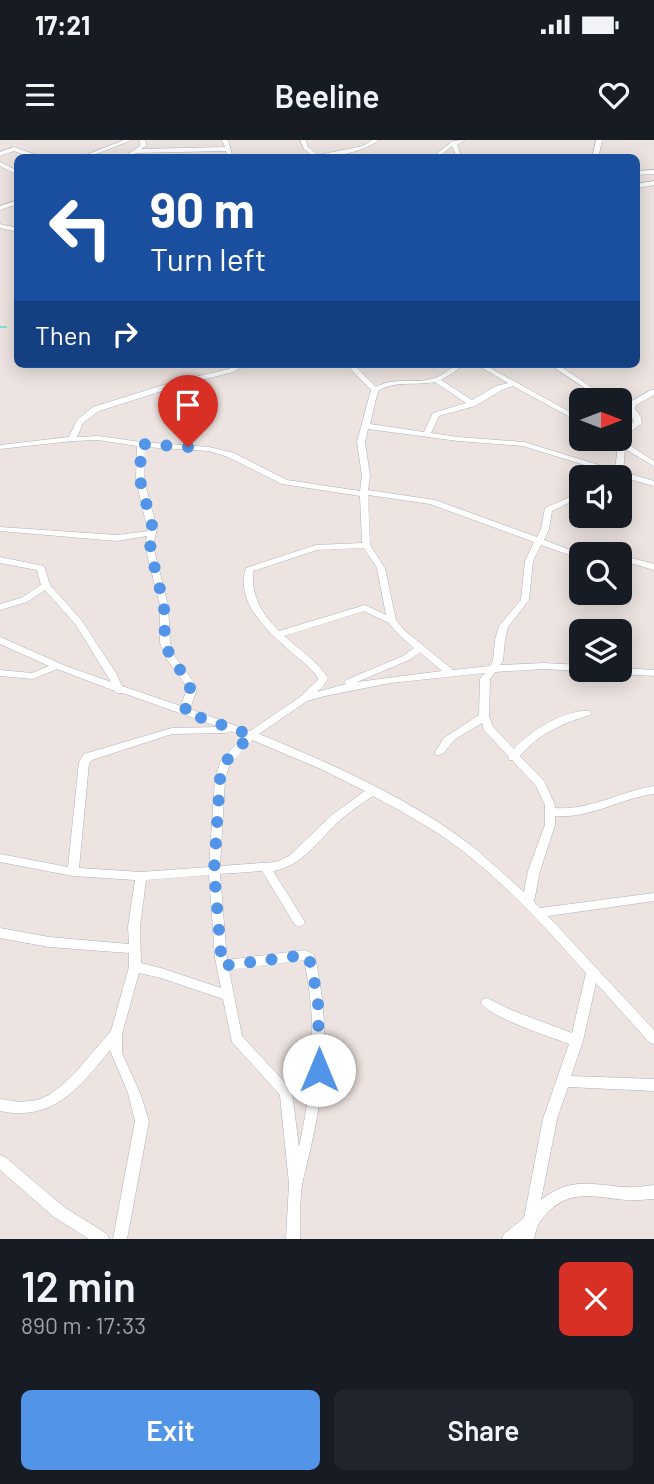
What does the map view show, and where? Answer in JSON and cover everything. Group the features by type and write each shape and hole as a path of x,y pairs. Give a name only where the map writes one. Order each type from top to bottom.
{"street":[{"path":"91,154 129,140"},
{"path":"131,154 144,145 142,140"},
{"path":"225,140 230,154"},
{"path":"330,154 365,147 376,140"},
{"path":"438,154 455,142 463,140"},
{"path":"455,142 459,154"},
{"path":"0,154 14,149 28,154"},
{"path":"135,151 228,149"},
{"path":"72,439 80,422 96,409 237,368"},
{"path":"353,368 375,390"},
{"path":"392,621 381,568 366,545 366,476 361,449 366,426 375,390 389,381 436,380 455,368"},
{"path":"485,368 569,414"},
{"path":"558,368 589,388"},
{"path":"436,380 472,404"},
{"path":"427,434 436,415 472,404 499,388 513,384"},
{"path":"632,428 638,423 633,404 654,391"},
{"path":"366,426 524,444 586,465"},
{"path":"0,447 98,438 209,449 232,455 285,482 432,502 569,552"},
{"path":"141,444 140,480 152,533 150,549 164,605 166,650 192,689 184,712"},
{"path":"632,450 654,464"},
{"path":"632,479 654,484"},
{"path":"533,909 534,871 548,833 551,812 540,784 491,733 484,716 484,683 499,656 503,630 525,600 529,561 545,529 548,510 569,500"},
{"path":"0,529 117,538 152,533"},
{"path":"293,1239 296,1184 286,1093 236,1038 222,966 214,871 222,768 251,735 303,699 321,683 322,674 278,635 248,594 248,570 316,548 366,545"},
{"path":"0,560 41,568 46,586 79,623 120,691"},
{"path":"632,561 654,567"},
{"path":"0,607 24,600 46,586"},
{"path":"278,635 366,608 392,621 401,632 451,673"},
{"path":"0,640 120,691 251,735 346,776 460,844 533,909 654,1039"},
{"path":"303,699 334,689 406,658 421,647"},
{"path":"334,689 373,681 494,667 528,665 569,667"},
{"path":"0,673 33,676 57,666"},
{"path":"632,672 653,674"},
{"path":"513,757 522,744 542,731 587,713"},
{"path":"440,752 443,744 452,736 476,724 484,716"},
{"path":"73,872 84,762 88,757 172,731 234,730"},
{"path":"0,858 73,872 141,876 277,866 293,859 337,817 372,791"},
{"path":"551,812 576,812 652,794"},
{"path":"0,865 20,862"},
{"path":"265,867 299,922"},
{"path":"120,1239 142,1121 134,1093 116,1053 116,1024 135,967 134,949 141,876"},
{"path":"533,909 654,897"},
{"path":"0,933 49,942 134,949"},
{"path":"222,966 305,955 309,957 318,999 319,1070 315,1109 296,1184"},
{"path":"135,967 227,995"},
{"path":"527,1239 534,1215 550,1119 577,1041 592,973"},
{"path":"487,1003 507,1014 577,1041"},
{"path":"0,1105 32,1108 51,1103 71,1085 116,1034"},
{"path":"563,1081 654,1085"},
{"path":"0,1161 59,1212 102,1239"},
{"path":"509,1239 556,1197 580,1188 625,1194 654,1192"}],"waterway":[{"path":"0,327 6,327"}],"route":[{"path":"188,447 141,444 140,480 153,529 149,541 164,605 166,650 192,689 184,712 251,735 225,762 220,779 214,871 222,966 305,955 309,957 318,999 319,1070"}]}
